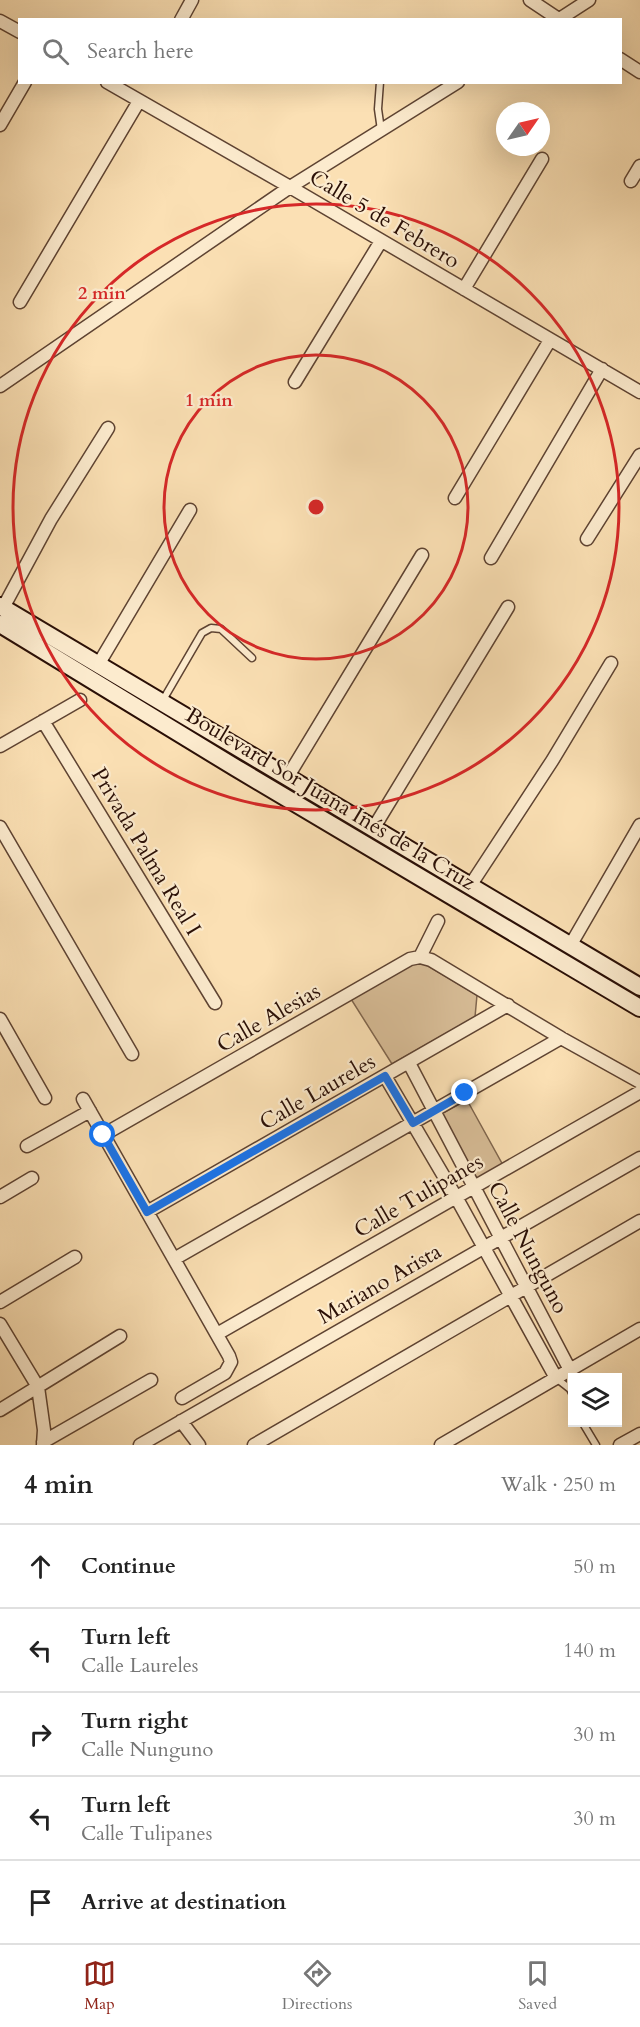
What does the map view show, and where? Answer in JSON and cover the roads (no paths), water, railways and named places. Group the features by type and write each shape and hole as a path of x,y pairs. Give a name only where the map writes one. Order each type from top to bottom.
{"main road":[{"name":"Boulevard Sor Juana Inés de la Cruz","path":"1,613 98,665 640,987"},
{"name":"Boulevard Sor Juana Inés de la Cruz","path":"1,613 236,768 640,1008"}],"street":[{"path":"182,18 192,0"},
{"path":"530,0 557,18"},
{"path":"561,18 589,0"},
{"path":"0,21 18,31"},
{"path":"622,60 640,72"},
{"path":"0,125 24,84"},
{"name":"Calle 5 de Febrero","path":"111,84 640,392"},
{"path":"0,386 290,187 455,84"},
{"path":"20,302 139,100"},
{"path":"464,289 542,159"},
{"path":"631,181 640,166"},
{"path":"295,382 381,241"},
{"path":"455,498 550,340"},
{"path":"491,558 602,369"},
{"path":"1,613 51,519 108,428"},
{"path":"587,539 640,455"},
{"path":"98,665 190,510"},
{"path":"287,778 422,555"},
{"path":"373,829 508,607"},
{"path":"470,886 552,761 611,663"},
{"path":"0,746 80,699"},
{"name":"Privada Palma Real I","path":"44,720 215,1003"},
{"path":"570,946 640,825"},
{"path":"0,827 132,1054"},
{"path":"438,921 420,957 431,960 561,1038 640,1082"},
{"name":"Calle Alesias","path":"103,1135 410,959 420,957"},
{"name":"Calle Laureles","path":"147,1212 508,1005"},
{"path":"0,1020 45,1098"},
{"path":"174,1259 561,1038"},
{"name":"Calle Nunguno","path":"409,1063 423,1117 456,1197 556,1378"},
{"name":"Calle Nunguno","path":"385,1076 423,1117 474,1187 570,1370"},
{"name":"Calle Tulipanes","path":"216,1334 640,1092"},
{"path":"83,1099 231,1362 229,1369 182,1398"},
{"path":"27,1146 90,1111"},
{"name":"Mariano Arista","path":"140,1445 640,1158"},
{"path":"0,1197 32,1178"},
{"path":"254,1445 640,1221"},
{"path":"0,1302 75,1257"},
{"path":"0,1324 38,1387 46,1440 150,1380"},
{"path":"441,1445 640,1329"},
{"path":"0,1410 120,1336"},
{"path":"181,1421 199,1445"},
{"path":"620,1445 640,1434"}],"lane":[{"path":"380,84 378,109 382,130"},
{"path":"162,703 202,633 211,628 221,629 252,658"},
{"name":"Calle Nunguno","path":"556,1378 568,1388"},
{"path":"585,1427 595,1445"}]}
